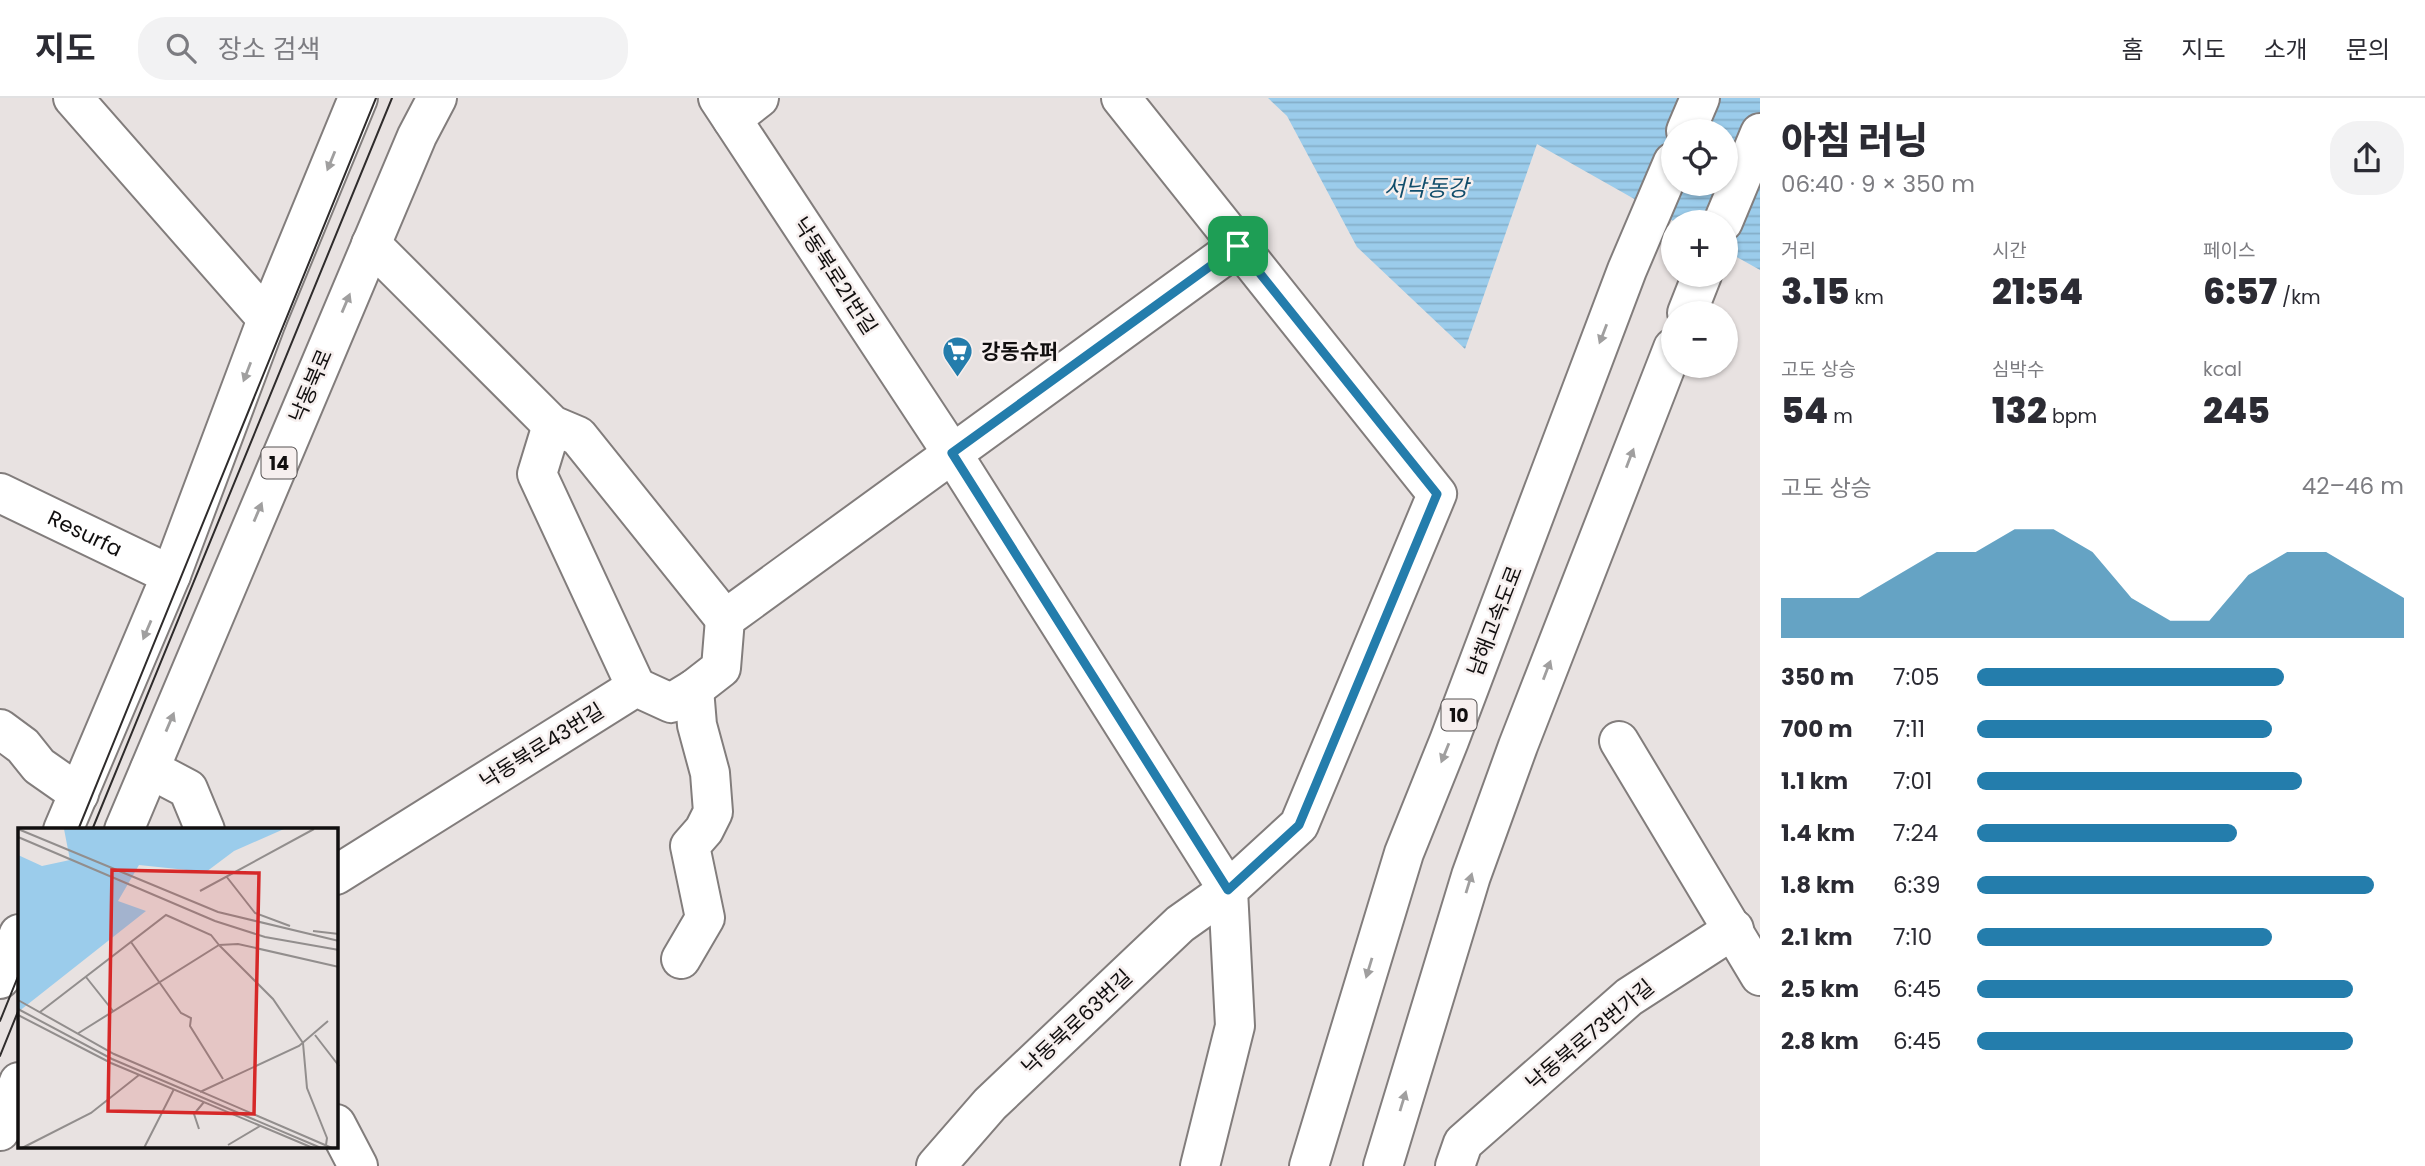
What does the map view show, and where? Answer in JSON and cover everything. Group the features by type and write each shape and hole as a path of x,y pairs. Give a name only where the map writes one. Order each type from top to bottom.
{"main road":[{"path":"73,98 267,319"},
{"path":"64,828 171,575 267,319 358,98"},
{"name":"낙동북로","path":"125,828 417,136 437,98"},
{"path":"725,627 952,453 1238,246 1121,98"},
{"path":"1691,119 1700,98"},
{"name":"낙동북로21번길","path":"736,105 1228,890"},
{"path":"1728,210 1760,133"},
{"name":"남해고속도로","path":"1309,1166 1404,853 1450,741 1627,270 1661,190"},
{"path":"371,244 552,425 578,436 725,627 720,668 671,703 636,687 537,474 552,425"},
{"name":"낙동북로63번길","path":"936,1166 990,1104 1180,924 1228,890 1299,825 1437,494 1238,246"},
{"path":"1383,1166 1471,876 1518,746 1661,378"},
{"name":"Resurfa","path":"0,493 171,575"},
{"name":"낙동북로43번길","path":"338,874 636,687"},
{"path":"681,959 705,918 690,846 704,830 713,812 710,773 697,725 694,689"},
{"path":"0,729 23,746 39,766 79,793"},
{"path":"1619,741 1760,976"},
{"path":"150,769 188,789 204,828"},
{"path":"1200,1166 1235,1026 1228,890"},
{"name":"낙동북로73번가길","path":"1455,1166 1463,1143 1629,997 1734,929"},
{"path":"0,979 18,936"},
{"path":"0,1131 18,1085"},
{"path":"338,1128 358,1166"}],"water":[{"name":"서낙동강","path":"1268,98 1760,98 1760,270 1738,258 1738,210 1661,210 1661,214 1537,144 1465,349 1357,247 1287,116"}],"tram line":[{"path":"79,828 376,98"},
{"path":"93,828 392,98"},
{"path":"0,1021 18,976"},
{"path":"0,1056 18,1011"}],"place":[{"name":"강동슈퍼","path":"958,379"}],"route":[{"path":"1238,246 1437,494 1299,825 1228,890 952,453 1238,246"}]}
